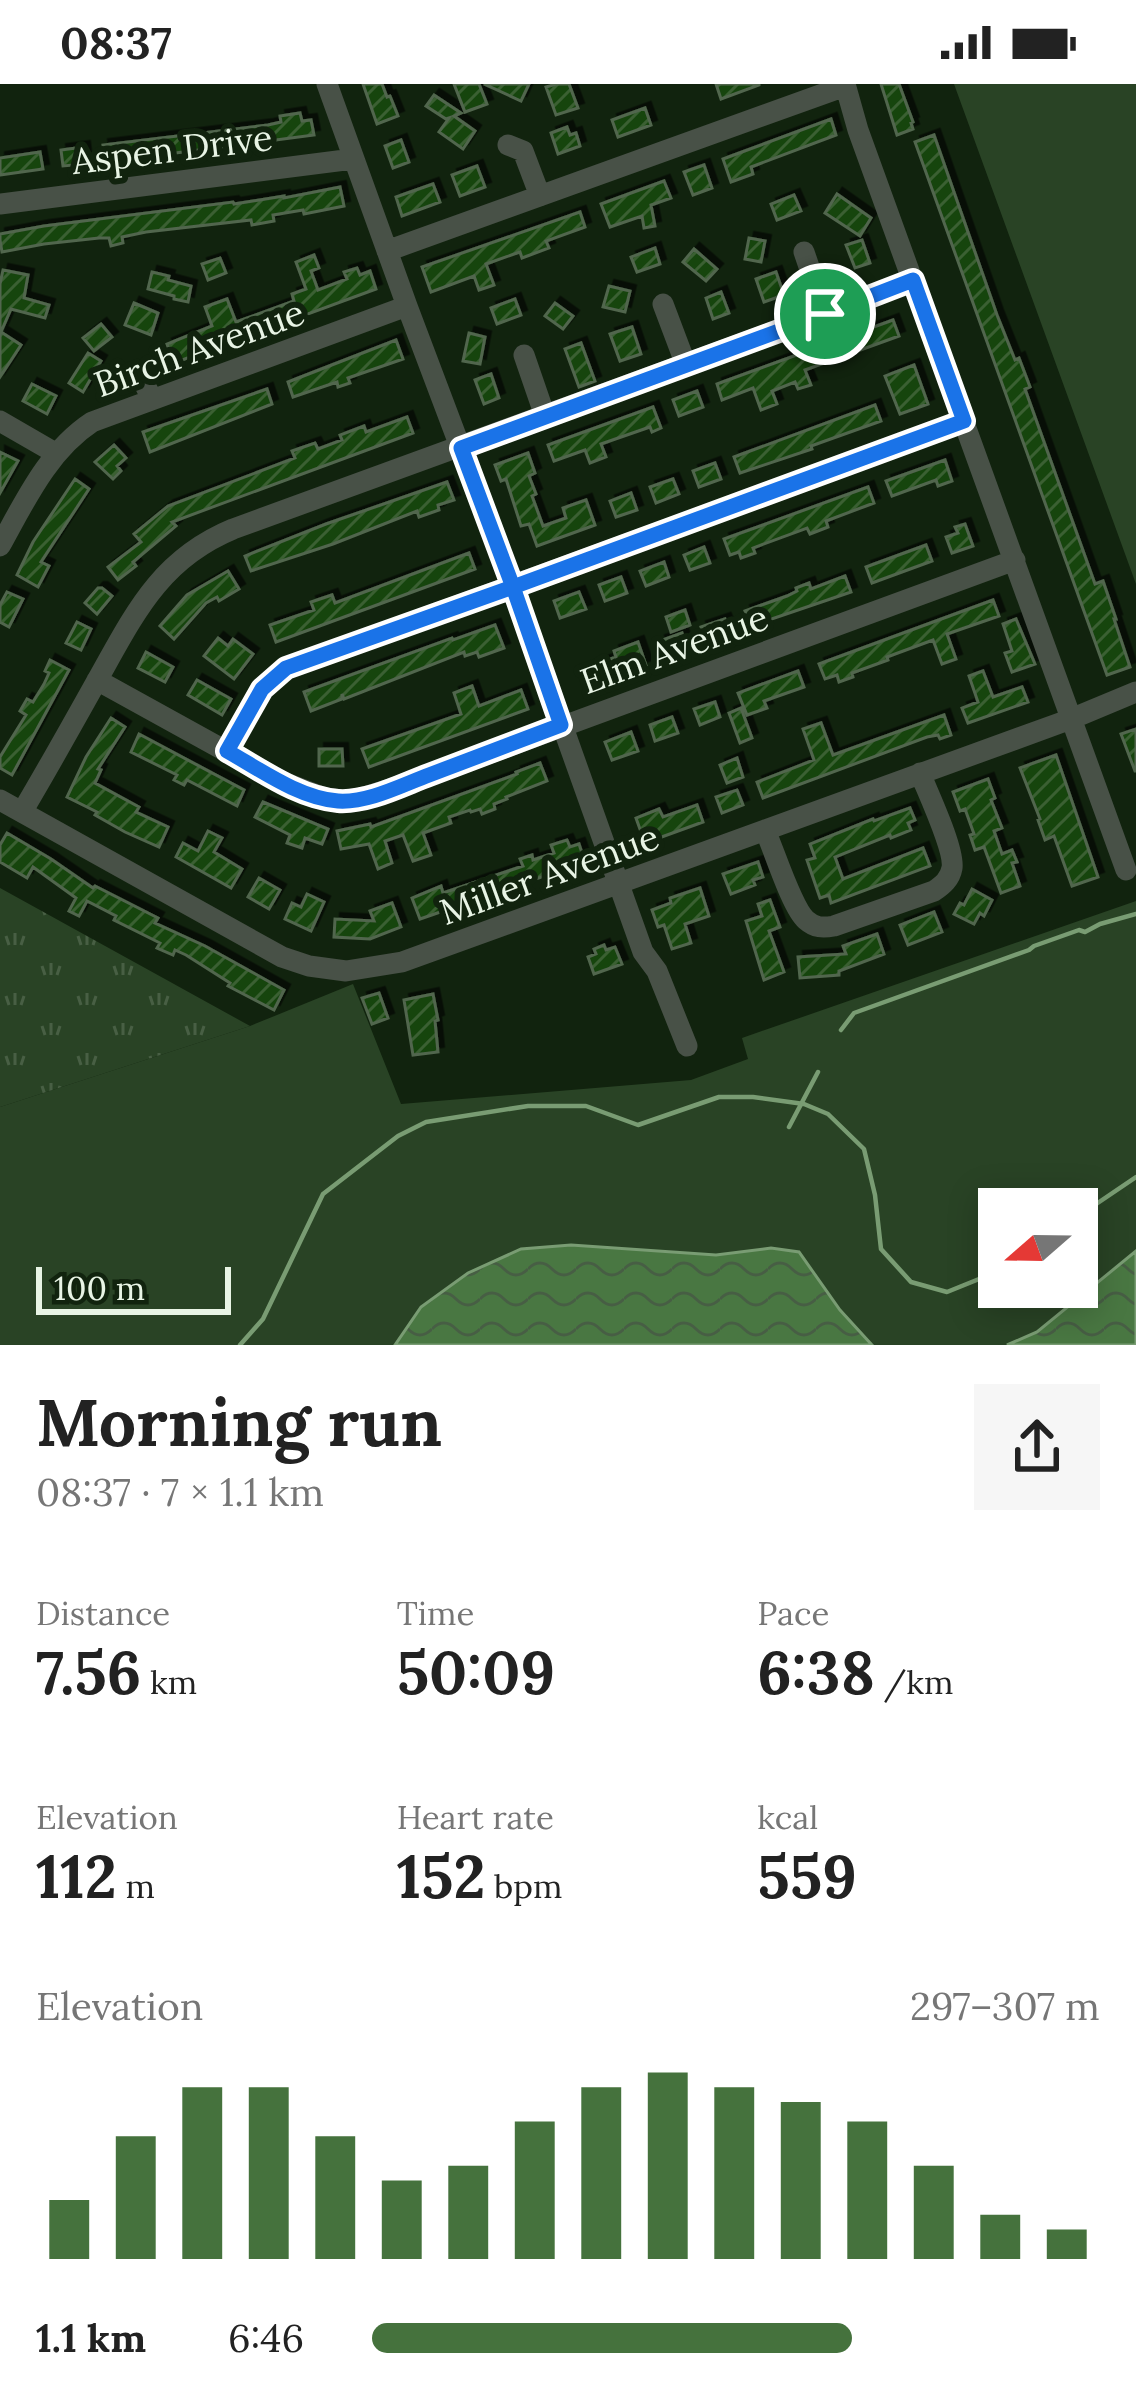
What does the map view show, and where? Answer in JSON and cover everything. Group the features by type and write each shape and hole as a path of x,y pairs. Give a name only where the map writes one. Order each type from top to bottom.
{"street":[{"path":"326,84 643,952 657,971 687,1046"},
{"path":"387,250 540,196 695,131 845,85 1126,870"},
{"path":"508,145 523,152 540,196"},
{"name":"Aspen Drive","path":"0,205 353,158"},
{"path":"804,252 825,314"},
{"path":"22,812 146,596 195,549 233,529 913,280"},
{"path":"663,304 686,365"},
{"name":"Birch Avenue","path":"0,546 57,454 92,422 406,306"},
{"path":"524,355 545,416"},
{"path":"141,377 152,399"},
{"path":"0,421 57,454"},
{"path":"227,751 262,689 286,668 964,421"},
{"name":"Elm Avenue","path":"97,680 278,780 325,799 351,801 1015,560"},
{"name":"Miller Avenue","path":"0,800 282,957 321,969 361,970 402,962 1136,692"},
{"path":"766,830 798,910 818,927 834,926 934,891 951,873 952,855 920,773"}],"green space":[{"path":"954,84 1136,84 1136,584"},
{"path":"0,888 250,1026 0,1107"},
{"path":"1136,901 1136,1251 1098,1282 1098,1188 978,1188 978,1308 1066,1308 1037,1332 1007,1345 872,1345 771,1248 716,1255 571,1245 421,1307 395,1345 0,1345 0,1107 250,1026 353,984 401,1104 691,1080 748,1059 742,1038"}],"water":[{"path":"571,1245 716,1255 771,1248 799,1252 872,1345 395,1345 421,1307 468,1273 521,1249"},
{"path":"1136,1251 1136,1345 1007,1345 1037,1332 1066,1308 1098,1308 1098,1282"}],"building":[{"path":"363,84 382,84 398,116 377,124"},
{"path":"454,84 479,84 487,104 465,112"},
{"path":"484,84 529,84 521,101"},
{"path":"569,84 578,108 556,115 546,87"},
{"path":"716,84 759,84 759,85 721,99"},
{"path":"881,84 899,84 913,129 897,135"},
{"path":"434,95 461,113 454,116 475,131 463,149 439,132 449,118 426,106"},
{"path":"645,108 651,125 618,137 612,120"},
{"path":"300,113 302,121 311,120 314,135 106,162 103,145 268,125 281,122 280,116"},
{"path":"831,119 836,135 751,167 753,174 731,182 723,159"},
{"path":"567,127 570,135 576,133 580,146 558,154 551,133"},
{"path":"934,135 997,315 1030,387 1025,389 1095,584 1103,581 1116,619 1130,667 1107,675 915,142"},
{"path":"401,140 409,162 393,168 385,146"},
{"path":"84,147 86,164 63,166 61,150"},
{"path":"40,152 43,169 0,175 0,158"},
{"path":"704,165 712,188 693,195 684,172"},
{"path":"477,166 485,187 460,196 452,175"},
{"path":"664,181 671,198 651,205 655,226 644,228 642,216 610,227 601,204"},
{"path":"433,184 440,202 402,216 396,197"},
{"path":"340,187 344,206 273,215 274,221 146,232 122,237 123,243 111,246 109,238 99,238 2,252 0,234"},
{"path":"837,194 871,218 860,236 825,213"},
{"path":"794,195 801,211 777,220 771,204"},
{"path":"580,212 585,227 546,241 549,248 486,264 494,285 479,290 474,276 431,292 422,267"},
{"path":"749,238 765,241 761,262 745,259"},
{"path":"862,240 870,263 855,268 846,245"},
{"path":"655,248 660,264 637,272 631,257"},
{"path":"694,249 717,269 706,281 683,262"},
{"path":"314,255 319,268 311,271 318,290 347,279 344,272 357,268 360,275 370,271 376,289 174,363 167,344 212,326 205,307 227,299 236,322 294,301 292,294 306,289 296,262"},
{"path":"220,258 226,273 208,280 202,264"},
{"path":"3,270 28,275 24,298 49,305 45,318 11,309 1,332 21,345 0,377 0,284"},
{"path":"152,272 191,286 188,302 148,289"},
{"path":"776,272 784,295 764,302 756,279"},
{"path":"609,286 630,291 625,312 603,307"},
{"path":"721,292 729,313 713,319 706,298"},
{"path":"515,299 521,315 497,324 491,308"},
{"path":"134,303 158,313 151,335 125,325"},
{"path":"555,303 573,316 563,329 545,316"},
{"path":"893,320 899,336 805,370 811,385 798,389 795,382 772,391 777,404 761,410 753,388 722,400 717,384"},
{"path":"101,324 112,337 94,351 83,338"},
{"path":"632,327 641,354 620,361 610,334"},
{"path":"469,333 485,337 480,364 463,361"},
{"path":"396,340 403,359 348,378 350,383 338,387 337,382 293,397 288,382"},
{"path":"581,343 595,381 579,387 565,349"},
{"path":"88,353 101,361 83,392 69,383"},
{"path":"914,365 928,404 900,414 885,376"},
{"path":"491,374 499,398 484,404 475,380"},
{"path":"32,384 56,396 47,414 23,401"},
{"path":"267,389 272,404 150,452 143,432"},
{"path":"697,391 703,407 679,416 673,400"},
{"path":"875,405 881,421 740,473 734,457"},
{"path":"653,407 661,428 652,432 650,427 601,444 606,457 590,463 585,450 554,461 548,445"},
{"path":"407,417 413,433 172,522 176,526 118,580 108,567 141,542 134,534 168,506 295,458 292,451 315,443 318,449 364,426 366,432"},
{"path":"114,445 126,458 113,479 95,462"},
{"path":"0,452 18,461 0,493"},
{"path":"528,453 535,473 529,476 536,494 532,496 543,526 566,518 563,508 586,500 595,525 537,546 529,524 521,526 506,479 501,481 495,465"},
{"path":"945,460 952,481 938,486 936,480 892,496 886,481"},
{"path":"715,463 721,479 699,487 693,471"},
{"path":"75,479 89,489 41,562 49,566 38,587 17,575"},
{"path":"673,479 679,494 656,503 650,487"},
{"path":"447,482 454,500 438,505 439,510 419,517 417,511 251,571 245,556"},
{"path":"868,487 874,503 826,521 828,527 810,534 807,528 753,548 755,553 741,558 739,552 730,555 724,539"},
{"path":"631,493 637,510 616,517 610,501"},
{"path":"965,524 973,546 952,553 946,537"},
{"path":"926,545 932,561 872,583 866,567"},
{"path":"704,547 710,563 690,570 684,555"},
{"path":"469,553 475,569 276,642 270,625 314,610 311,602 332,595 335,603"},
{"path":"664,562 669,577 646,586 640,571"},
{"path":"228,571 239,589 206,603 174,639 160,626 187,595"},
{"path":"845,576 851,592 751,626 745,611 809,583 811,589"},
{"path":"621,577 627,593 605,601 599,585"},
{"path":"98,588 112,596 97,614 85,603"},
{"path":"7,592 23,599 9,627 0,622 0,605"},
{"path":"579,592 586,609 560,618 554,601"},
{"path":"993,600 999,616 947,634 956,659 942,664 933,640 852,673 853,677 839,682 837,675 825,679 819,664"},
{"path":"685,610 690,625 671,632 666,617"},
{"path":"725,619 731,635 707,643 701,627"},
{"path":"1016,619 1035,664 1012,672 1005,653 1012,651 1003,624"},
{"path":"77,622 91,629 81,650 66,643"},
{"path":"495,625 504,648 479,657 477,652 465,656 464,652 344,699 342,694 342,699 311,711 304,692"},
{"path":"682,633 687,649 666,657 660,641"},
{"path":"218,638 228,646 233,639 253,654 234,679 204,656"},
{"path":"638,642 646,665 589,685 583,669 616,657 614,651"},
{"path":"146,652 173,667 165,682 138,668"},
{"path":"50,660 69,670 12,775 0,768 0,757 26,715 20,711 27,699 33,702 44,684"},
{"path":"798,671 804,687 764,701 767,708 747,715 738,693"},
{"path":"983,671 993,697 1022,687 1028,702 968,723 962,708 978,702 969,676"},
{"path":"197,680 231,699 222,715 188,695"},
{"path":"472,686 479,706 521,690 528,709 369,767 362,749 461,714 454,693"},
{"path":"715,702 720,717 700,725 694,709"},
{"path":"741,708 752,738 740,743 729,713"},
{"path":"944,715 951,735 927,737 763,798 757,782 814,760 803,729 821,723 833,755"},
{"path":"672,717 678,733 655,741 650,725"},
{"path":"111,718 125,727 98,769 95,783 139,807 136,812 168,827 159,847 67,797"},
{"path":"1136,729 1136,771 1135,771 1121,734"},
{"path":"631,732 638,751 612,760 605,742"},
{"path":"139,734 244,790 237,806 187,780 184,785 174,780 177,775 131,752"},
{"path":"319,749 342,749 343,766 319,766"},
{"path":"1056,755 1098,877 1072,886 1054,836 1045,840 1020,768"},
{"path":"737,758 743,777 727,783 720,765"},
{"path":"540,763 547,781 506,797 494,804 495,809 449,817 451,823 423,833 431,855 413,861 403,835 385,841 392,863 378,869 369,844 341,849 337,831 371,827"},
{"path":"988,779 1002,828 994,831 1002,854 1012,850 1020,886 1001,893 984,847 975,850 965,809 960,811 953,792"},
{"path":"737,790 743,805 722,813 716,797"},
{"path":"263,802 328,829 322,844 305,838 302,848 287,843 290,835 255,817"},
{"path":"697,805 703,822 645,843 636,818 659,809 663,817"},
{"path":"910,808 915,820 908,823 911,830 835,857 843,879 923,848 930,866 831,903 829,895 820,898 807,860 815,858 810,844"},
{"path":"208,831 222,838 214,852 242,869 231,888 176,857 183,843 198,851"},
{"path":"7,833 93,888 158,918 155,923 284,990 274,1010 228,986 230,983 186,955 157,948 160,943 87,901 79,916 69,911 76,898 33,867 27,878 0,862 0,845"},
{"path":"567,840 570,847 579,844 585,862 420,919 412,898 441,886 443,893 523,866 520,859 554,853 551,845"},
{"path":"758,862 763,877 731,894 723,874"},
{"path":"259,878 280,890 269,909 248,897"},
{"path":"700,888 709,916 685,924 691,943 672,949 664,925 658,927 652,910"},
{"path":"972,889 992,900 974,924 954,914"},
{"path":"307,894 324,902 311,931 285,919 292,903 301,907"},
{"path":"770,900 780,927 769,931 784,972 764,980 746,921 762,916 758,904"},
{"path":"392,903 401,927 370,939 334,937 335,919 374,921 370,911"},
{"path":"934,912 942,932 908,945 900,925"},
{"path":"877,934 884,954 839,971 839,975 800,978 798,957 846,954 843,946"},
{"path":"604,945 606,950 615,947 622,964 594,974 588,957"},
{"path":"379,993 388,1018 372,1024 362,998"},
{"path":"433,994 438,1052 413,1055 404,1000"}],"waterway":[{"path":"841,1030 854,1013 1079,930 1136,914"},
{"path":"789,1127 818,1072"},
{"path":"240,1345 263,1319 323,1194 398,1136 426,1122 528,1106 586,1106 638,1125 719,1097 804,1104 828,1114 864,1149 881,1249 911,1282 947,1292 978,1279"},
{"path":"1098,1203 1136,1177"}],"route":[{"path":"825,314 461,448 513,587 286,668 262,689 227,751 306,792 351,801 561,725 513,587 964,421 913,280 825,314"}]}
